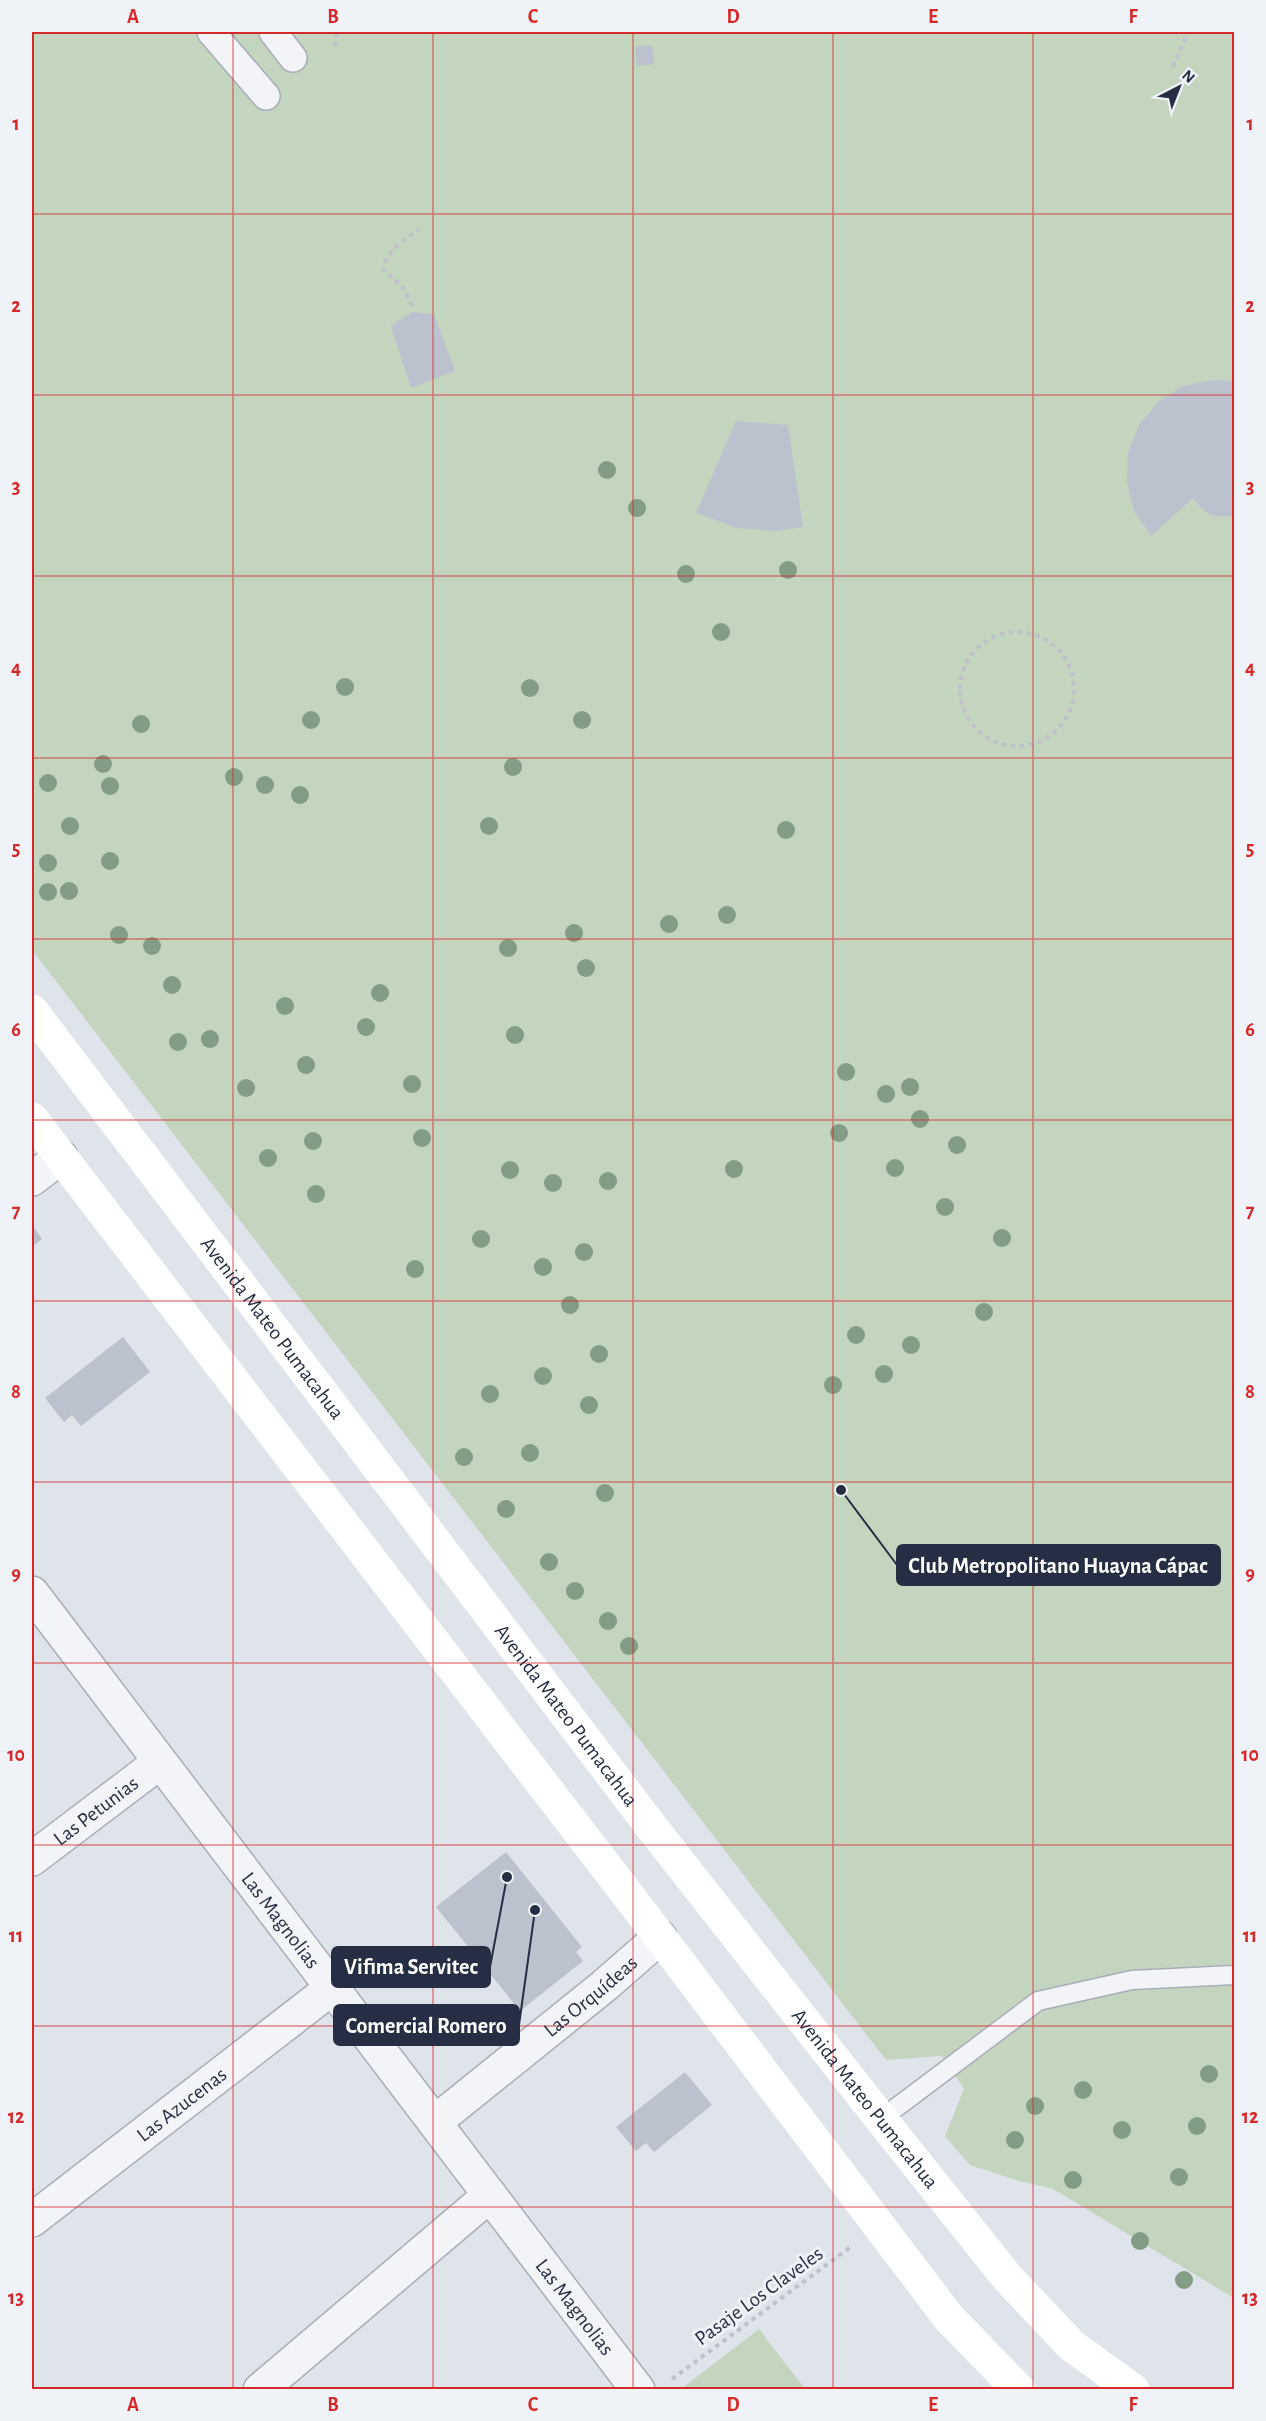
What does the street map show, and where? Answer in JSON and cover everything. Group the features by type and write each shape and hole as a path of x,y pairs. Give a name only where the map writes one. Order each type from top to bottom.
{"main road":[{"name":"Avenida Mateo Pumacahua","path":"32,1011 653,1829 1006,2276 1071,2345 1133,2390"},
{"path":"32,1122 660,1937 949,2318 1019,2390"}],"street":[{"path":"211,32 266,96"},
{"path":"273,32 292,58"},
{"path":"32,1179 60,1157"},
{"name":"Las Magnolias","path":"32,1593 490,2195 652,2386"},
{"name":"Las Petunias","path":"32,1859 160,1762"},
{"name":"Las Orquídeas","path":"435,2122 604,1986 660,1937"},
{"name":"Las Azucenas","path":"32,2220 332,1988"},
{"path":"260,2390 490,2195"}],"lane":[{"path":"881,2119 1038,2001 1132,1980 1234,1975"}],"path":[{"path":"335,46 337,32"},
{"path":"1173,67 1188,32"},
{"path":"412,306 402,286 384,270 383,264 388,254 419,229"},
{"path":"1021,631 1039,635 1055,645 1069,665 1074,677 1075,697 1068,716 1056,732 1039,742 1019,746 1000,743 982,734 969,719 961,702 960,693 964,667 973,651 987,639 1021,631"},
{"name":"Pasaje Los Claveles","path":"652,2386 879,2226"}],"green space":[{"path":"32,32 1234,32 1234,2298 1053,2189 970,2165 945,2136 964,2089 942,2056 886,2060 32,950"},
{"path":"759,2329 805,2389 681,2389"}],"building":[{"path":"652,45 654,64 637,66 635,47"},
{"path":"412,312 434,314 455,371 411,388 391,326"},
{"path":"1212,380 1234,381 1234,515 1214,516 1204,511 1193,498 1151,536 1134,511 1127,483 1128,453 1139,425 1158,402 1183,386"},
{"path":"736,421 788,425 803,527 776,531 737,528 696,513"},
{"path":"32,1225 42,1239 32,1247"},
{"path":"123,1337 150,1372 81,1426 72,1415 64,1422 45,1398"},
{"path":"506,1852 582,1947 576,1952 583,1961 520,2011 436,1907"},
{"path":"685,2072 712,2105 654,2152 646,2143 636,2151 616,2127"}],"place":[{"name":"Club Metropolitano Huayna Cápac","path":"841,1490"},
{"name":"Vifima Servitec","path":"507,1877"},
{"name":"Comercial Romero","path":"535,1910"}]}
